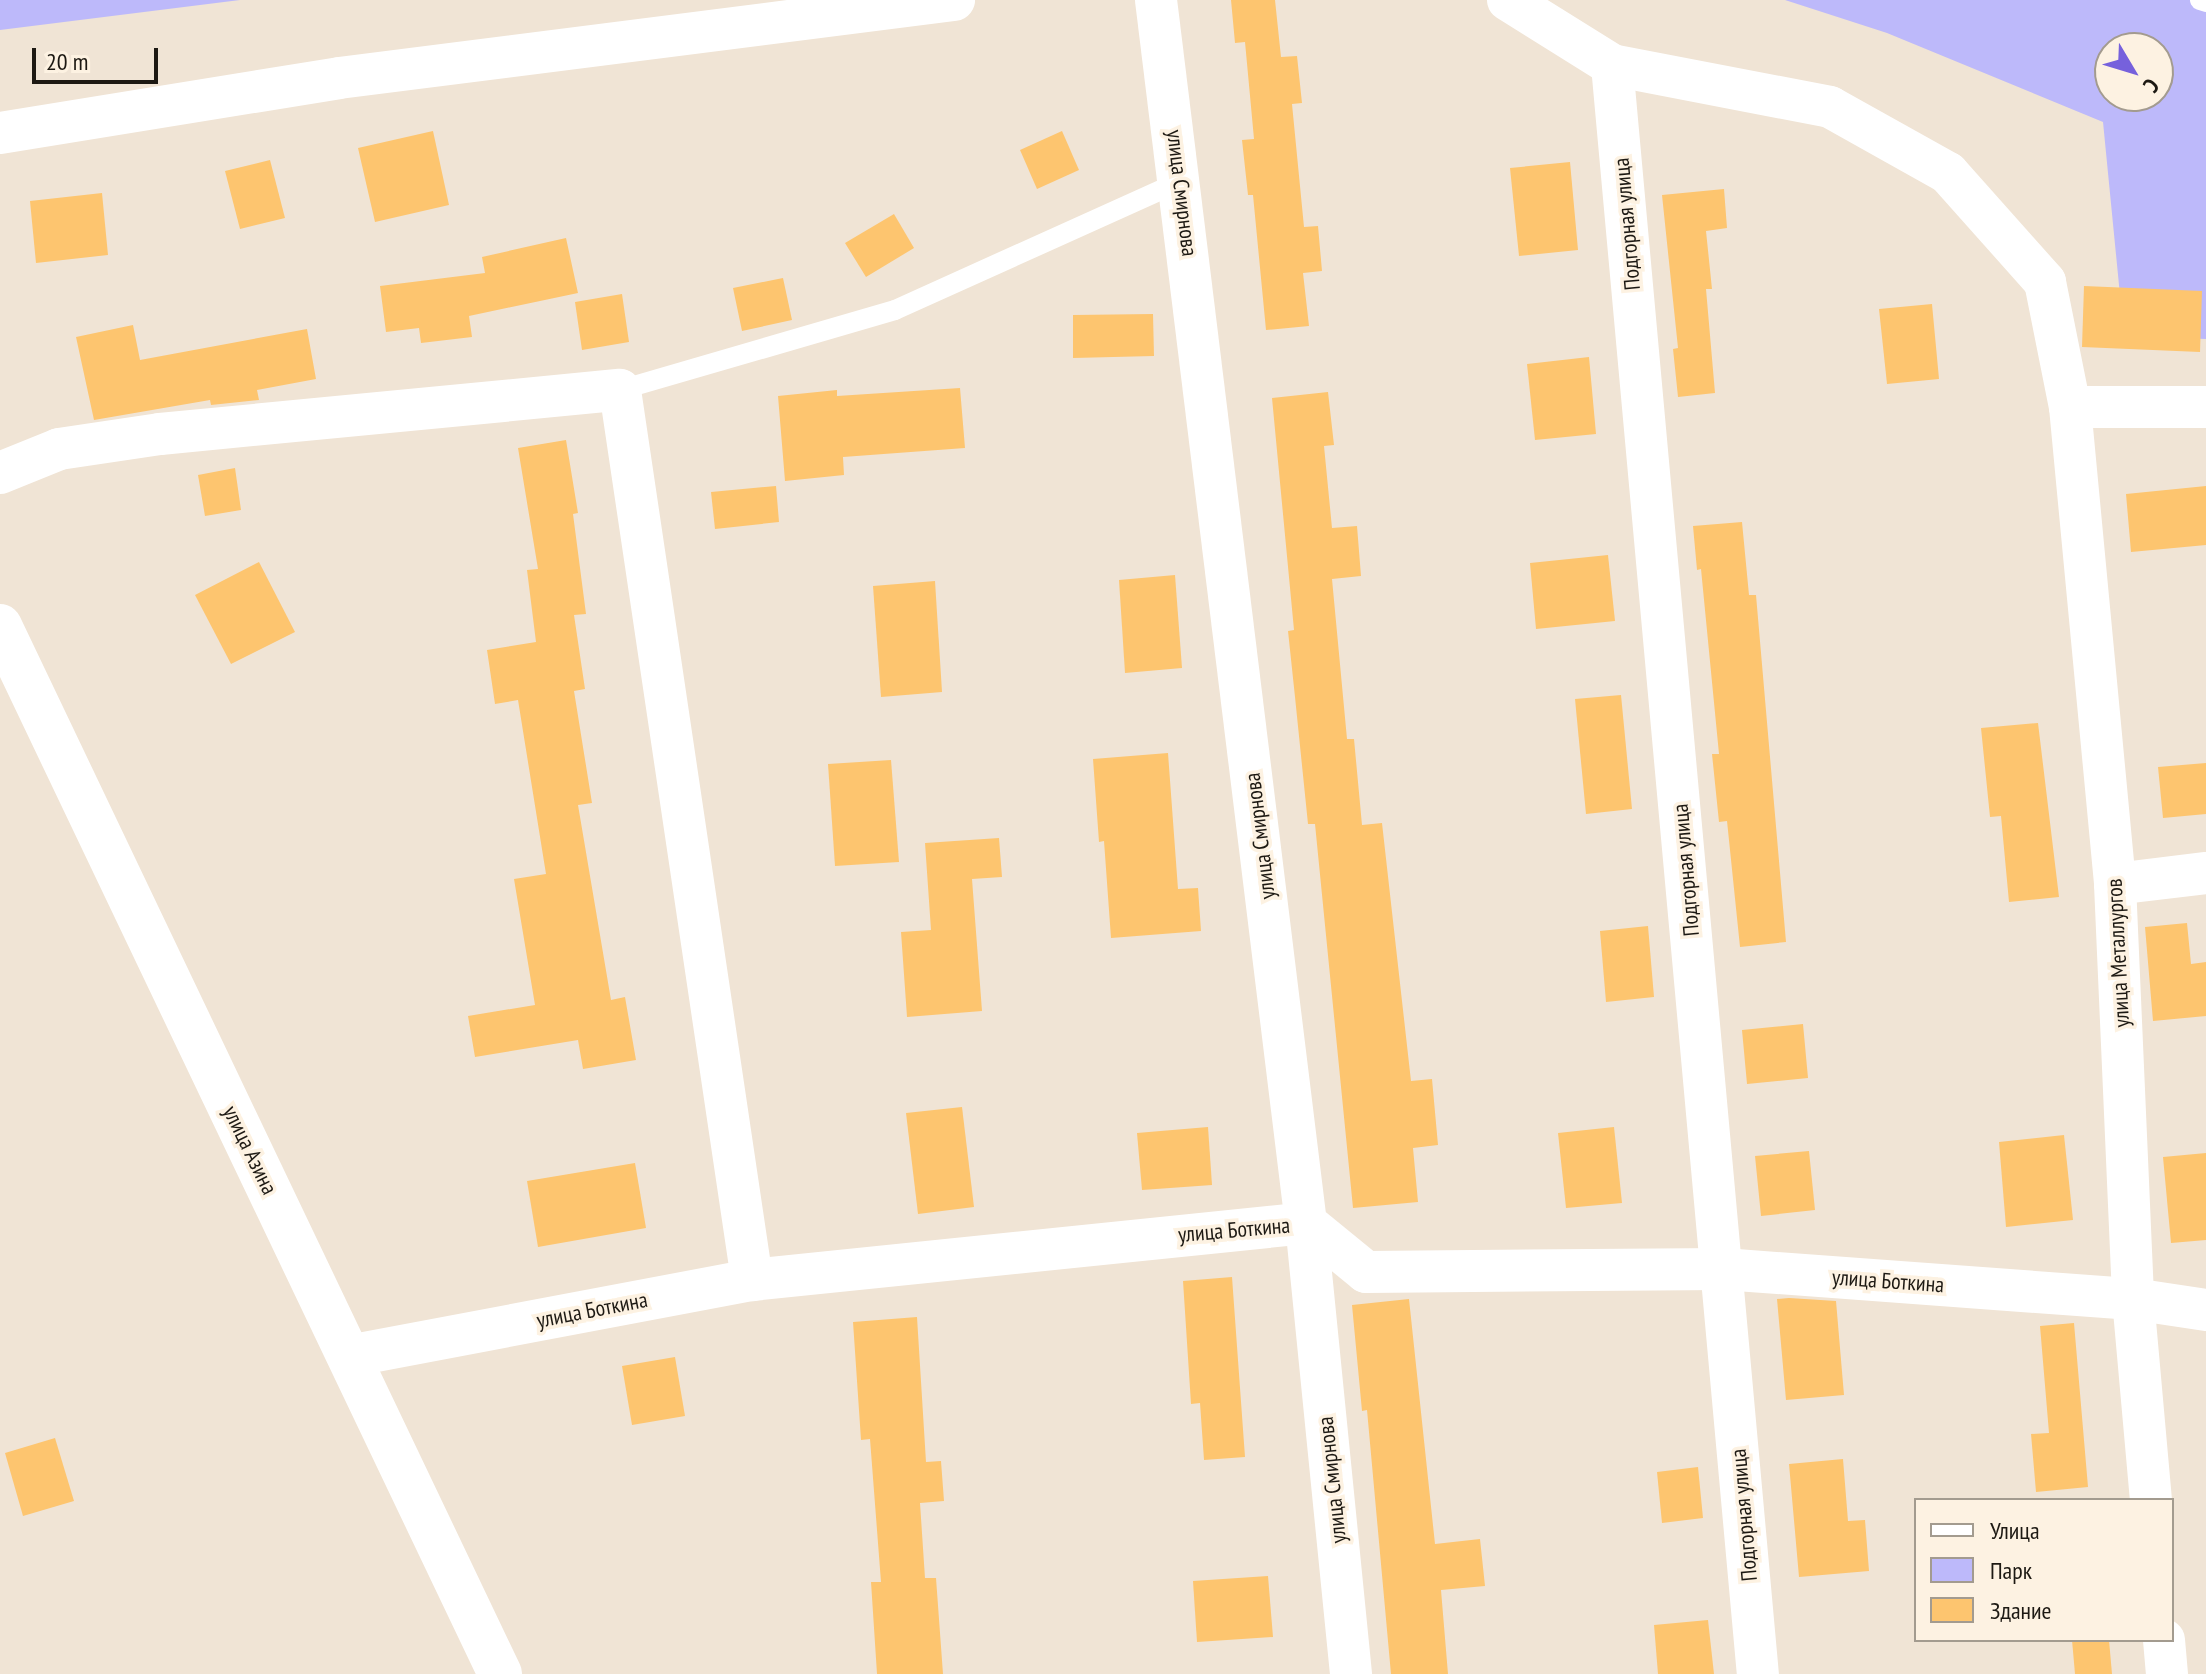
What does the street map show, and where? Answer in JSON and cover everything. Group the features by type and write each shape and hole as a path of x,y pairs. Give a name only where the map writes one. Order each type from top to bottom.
{"main road":[{"name":"улица Азина","path":"0,626 500,1674"}],"street":[{"path":"0,133 339,78 954,0"},
{"name":"улица Смирнова","path":"1156,0 1181,181 1306,1223 1351,1674"},
{"path":"1508,0 1612,65"},
{"name":"улица Металлургов","path":"1612,65 1830,107 1948,173 2045,282 2070,407 2115,884 2133,1299 2151,1498"},
{"name":"Подгорная улица","path":"1612,65 1758,1674"},
{"path":"0,473 59,449 160,434 620,390 752,1280"},
{"path":"2070,407 2206,407"},
{"path":"2115,884 2206,873"},
{"name":"улица Боткина","path":"349,1356 752,1280 1306,1223 1366,1272 1723,1269 2133,1299 2206,1310"},
{"path":"2164,1642 2167,1674"}],"lane":[{"path":"620,390 895,310 1181,181"}],"green space":[{"path":"0,0 240,0 0,30"},
{"path":"1785,0 2206,0 2206,339 2124,336 2103,122 1887,33"}],"building":[{"path":"1231,0 1275,0 1281,57 1297,56 1302,103 1292,104 1304,227 1318,226 1322,271 1303,273 1309,326 1266,330 1253,195 1248,195 1242,140 1254,139 1245,42 1235,43"},
{"path":"433,131 449,205 375,222 358,148"},
{"path":"1062,131 1079,170 1037,189 1020,150"},
{"path":"270,160 285,218 240,229 225,171"},
{"path":"1570,162 1578,250 1519,256 1510,168"},
{"path":"1724,189 1727,228 1706,231 1712,289 1706,289 1715,393 1678,397 1673,349 1678,348 1662,195"},
{"path":"102,193 108,255 36,263 30,201"},
{"path":"894,214 914,248 866,277 845,243"},
{"path":"566,238 578,293 469,316 472,337 421,343 419,328 386,332 380,286 485,273 482,257"},
{"path":"783,278 792,320 742,331 733,288"},
{"path":"2084,286 2202,291 2200,352 2082,347"},
{"path":"622,294 629,342 582,350 575,302"},
{"path":"1932,304 1939,379 1887,384 1879,309"},
{"path":"1153,314 1154,356 1073,358 1073,315"},
{"path":"133,325 140,360 307,329 316,379 257,390 259,400 211,405 210,400 94,420 76,337"},
{"path":"1589,357 1596,434 1535,440 1527,364"},
{"path":"960,388 965,448 843,457 844,475 785,481 778,396 837,390 837,396"},
{"path":"1328,392 1334,445 1324,446 1332,528 1357,526 1361,576 1332,579 1347,739 1354,739 1362,825 1382,823 1411,1081 1432,1079 1438,1145 1413,1148 1418,1202 1353,1208 1315,824 1308,824 1288,631 1294,630 1272,398"},
{"path":"566,440 578,513 573,514 586,614 574,615 585,689 574,691 592,803 578,805 611,1000 625,997 636,1060 583,1069 578,1040 475,1057 468,1016 535,1005 514,879 546,874 518,700 495,704 487,650 536,642 527,570 538,569 518,448"},
{"path":"235,468 241,510 205,516 198,475"},
{"path":"776,486 779,522 715,529 711,492"},
{"path":"2206,486 2206,545 2131,552 2126,494"},
{"path":"1742,522 1749,595 1756,595 1786,942 1740,947 1727,821 1719,822 1712,754 1719,754 1701,569 1697,570 1693,526"},
{"path":"1608,555 1615,621 1536,629 1530,563"},
{"path":"259,562 295,632 231,664 195,595"},
{"path":"1175,575 1182,668 1125,673 1119,580"},
{"path":"935,581 942,692 881,697 873,586"},
{"path":"1621,695 1632,809 1586,814 1575,699"},
{"path":"2038,723 2059,897 2009,902 2001,816 1990,817 1981,728"},
{"path":"1168,753 1178,889 1198,888 1201,931 1111,938 1104,841 1099,842 1093,759"},
{"path":"891,760 899,862 835,866 828,764"},
{"path":"2206,763 2206,814 2163,818 2158,767"},
{"path":"999,838 1002,877 972,879 982,1011 907,1017 901,932 931,930 925,843"},
{"path":"2187,923 2191,964 2206,962 2206,1016 2153,1021 2145,927"},
{"path":"1648,926 1654,997 1606,1002 1600,931"},
{"path":"1803,1024 1808,1078 1747,1084 1742,1030"},
{"path":"962,1107 974,1207 918,1214 906,1113"},
{"path":"1208,1127 1212,1185 1142,1190 1137,1133"},
{"path":"1614,1127 1622,1203 1566,1208 1558,1133"},
{"path":"2064,1135 2073,1220 2006,1227 1999,1142"},
{"path":"1809,1151 1815,1210 1761,1216 1755,1156"},
{"path":"2206,1153 2206,1240 2171,1243 2163,1157"},
{"path":"635,1163 646,1228 538,1247 527,1181"},
{"path":"1232,1277 1245,1457 1204,1460 1200,1403 1191,1404 1183,1281"},
{"path":"1409,1299 1435,1544 1480,1539 1485,1586 1441,1590 1448,1674 1391,1674 1367,1410 1362,1411 1352,1305"},
{"path":"1777,1299 1836,1301 1844,1395 1786,1400"},
{"path":"917,1317 926,1462 941,1461 944,1501 920,1503 925,1578 936,1578 943,1674 877,1674 871,1582 881,1582 870,1439 861,1440 853,1322"},
{"path":"2074,1323 2088,1487 2036,1492 2031,1434 2049,1433 2040,1326"},
{"path":"675,1357 685,1416 632,1425 622,1366"},
{"path":"55,1438 74,1501 23,1516 5,1453"},
{"path":"1843,1459 1848,1521 1865,1520 1869,1571 1799,1577 1789,1464"},
{"path":"1698,1467 1703,1518 1662,1523 1657,1472"},
{"path":"1268,1576 1273,1637 1197,1642 1193,1581"},
{"path":"1708,1620 1714,1674 1658,1674 1654,1625"},
{"path":"2072,1642 2109,1642 2112,1674 2075,1674"}]}
